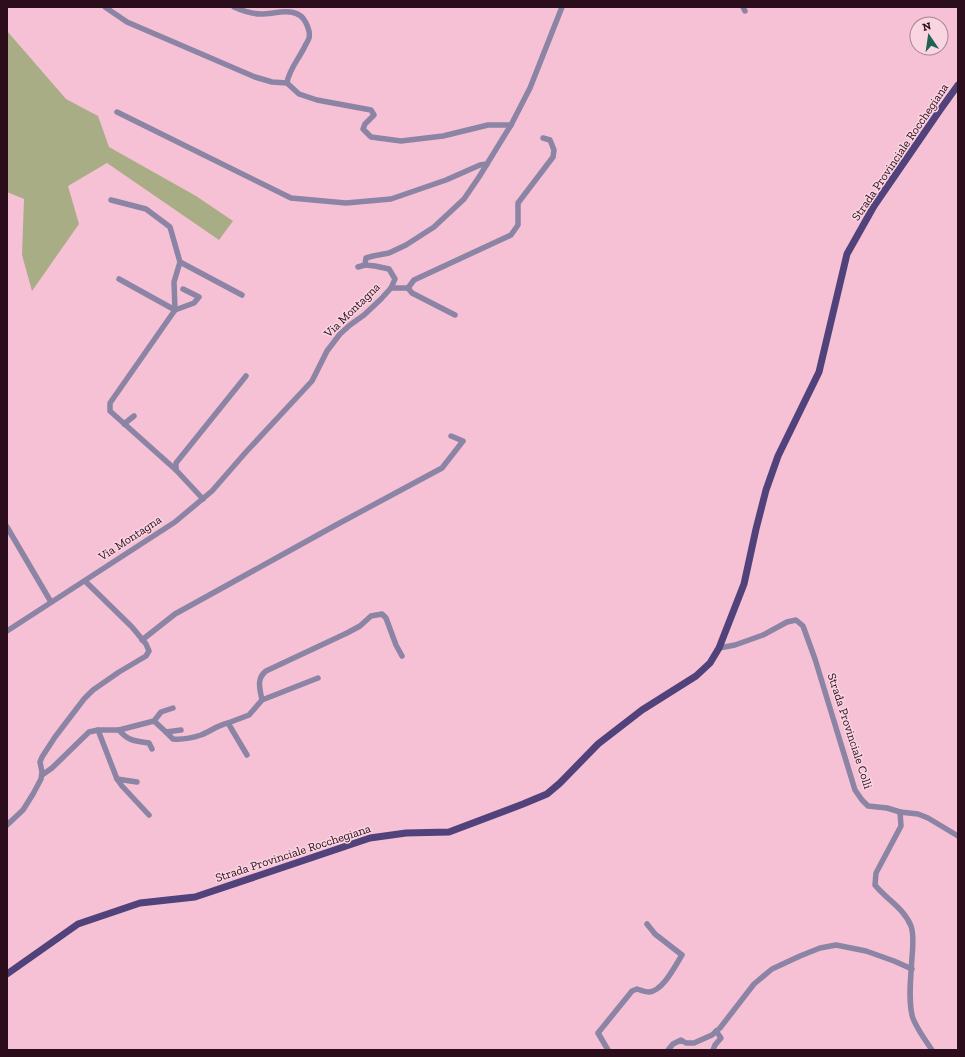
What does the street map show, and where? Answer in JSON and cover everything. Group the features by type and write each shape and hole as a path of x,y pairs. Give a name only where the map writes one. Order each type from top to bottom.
{"main road":[{"name":"Strada Provinciale Rocchegiana","path":"7,974 78,924 133,905 195,897 370,838 406,833 449,832 547,794 560,783 598,744 642,710 696,676 710,663 719,648 744,584 764,498 778,456 819,372 847,254 874,206 958,86"}],"street":[{"path":"105,7 127,22 255,78 272,82 287,82 299,94 317,100 371,110 374,115 365,124 363,130 371,137 401,141 443,136 488,126 512,125"},
{"path":"234,7 248,13 262,14 279,12 294,13 303,16 307,24 309,37 302,53 288,74 287,82"},
{"name":"Via Montagna","path":"7,631 175,522 212,491 312,381 327,351 340,334 364,315 391,288 395,279 389,269 365,265 366,258 388,253 406,245 434,227 464,199 512,125 530,88 562,7"},
{"path":"117,112 291,198 346,203 391,199 446,180 480,165 487,164"},
{"path":"408,288 414,280 511,235 518,225 518,203 553,157 554,150 550,140 543,138"},
{"path":"111,200 146,209 170,227 180,262 174,282 176,310"},
{"path":"180,262 242,295"},
{"path":"358,267 365,265"},
{"path":"119,279 176,310"},
{"path":"391,288 408,288"},
{"path":"408,288 412,293 455,315"},
{"path":"183,289 199,297 194,303 176,310 110,403 110,411 176,470 203,499"},
{"path":"176,470 176,463 246,376"},
{"path":"124,424 134,416"},
{"path":"142,640 175,614 442,468 463,441 451,436"},
{"path":"7,527 51,602"},
{"path":"7,825 23,810 33,794 42,779 40,762 42,757 55,737 84,699 93,690 146,656 149,651 146,644 132,627 85,581"},
{"path":"262,700 259,680 261,675 348,633 360,626 371,616 382,614 386,618 396,645 402,656"},
{"name":"Strada Provinciale Colli","path":"719,648 735,646 763,635 786,622 796,620 803,626 815,659 856,790 868,806 887,808 900,812"},
{"path":"154,721 173,739 183,740 201,734 221,724 249,715 262,700 318,678"},
{"path":"42,775 52,768 89,732 98,730 119,730 154,721 161,712 173,708"},
{"path":"228,723 246,755"},
{"path":"98,730 117,779 150,815"},
{"path":"119,730 123,736 131,741 149,743 152,749"},
{"path":"166,732 181,730"},
{"path":"117,779 137,782"},
{"path":"932,1050 912,1017 911,1002 913,946 911,928 906,915 881,893 875,884 876,873 901,826 900,812 923,816 958,836"},
{"path":"608,1050 598,1033 636,988 648,992 661,986 682,955 655,934 647,924"},
{"path":"668,1050 673,1044 681,1040 686,1043 694,1043 712,1035 720,1028 754,984 772,969 820,948 836,945 866,951 912,969"},
{"path":"713,1050 721,1038 716,1031"}],"green space":[{"path":"7,31 66,99 98,116 109,147 196,196 233,221 219,240 107,163 68,186 79,224 32,291 22,255 24,199 7,192"}]}
